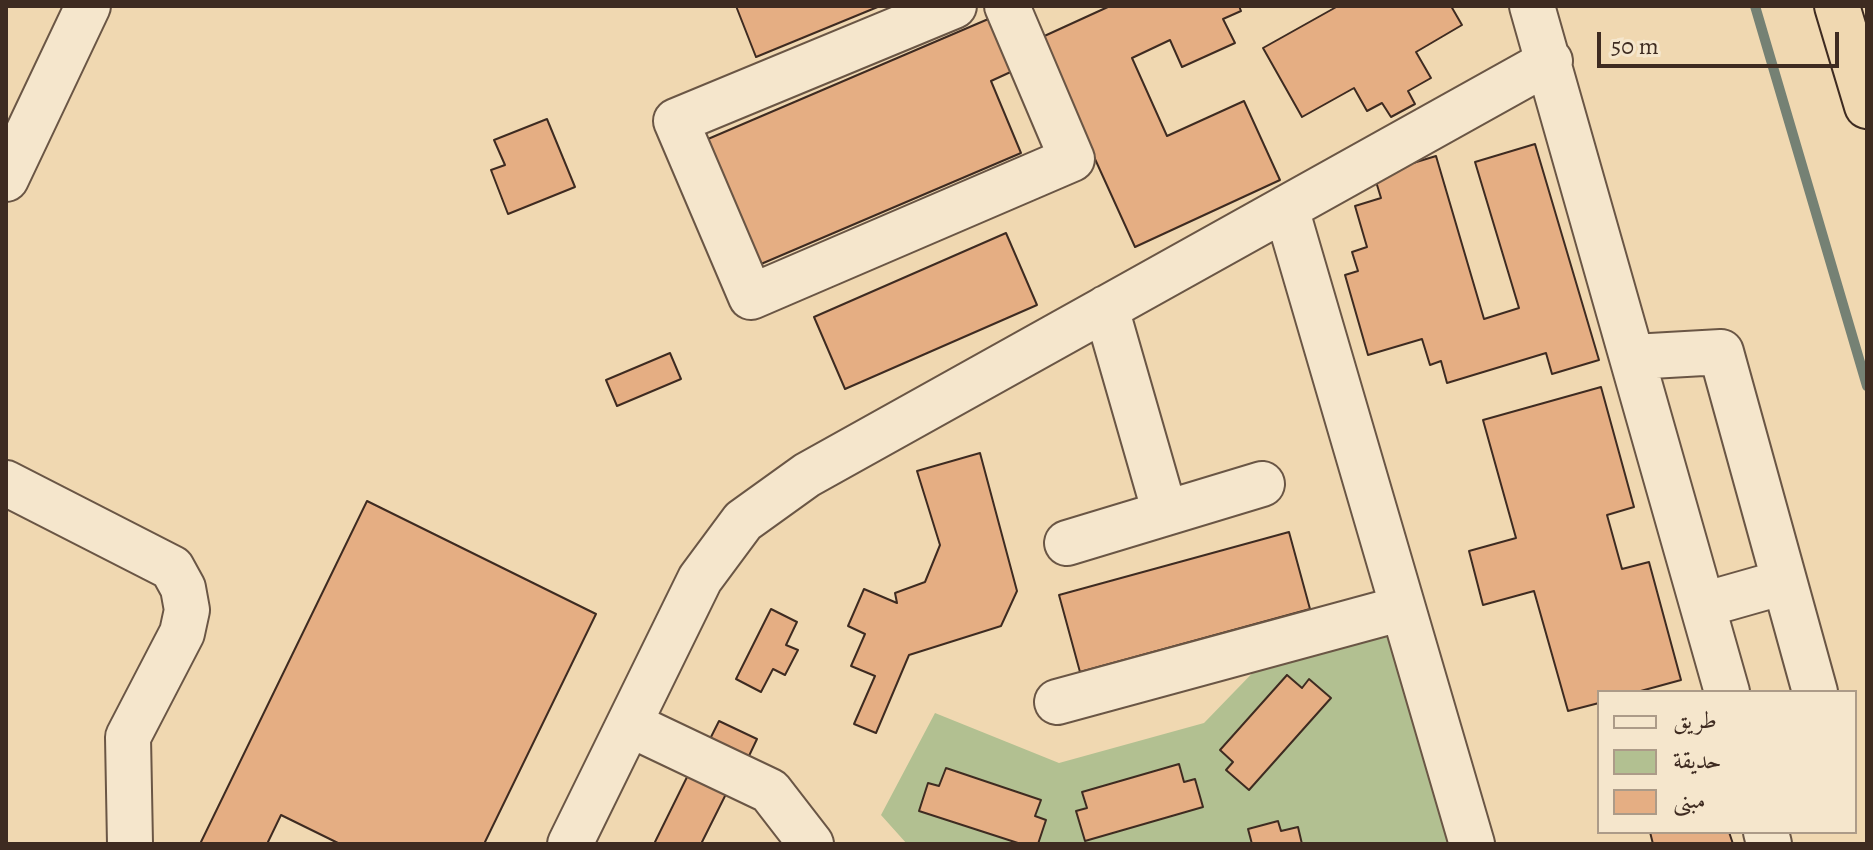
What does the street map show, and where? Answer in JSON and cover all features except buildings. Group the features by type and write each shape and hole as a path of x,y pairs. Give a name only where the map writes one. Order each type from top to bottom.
{"highway":[{"path":"1837,6 1867,106"}],"lane":[{"path":"6,179 88,6"},
{"path":"954,6 676,121 751,297 1072,159 1007,6"},
{"path":"1532,6 1726,690"},
{"path":"570,844 700,579 743,521 807,475 1550,61"},
{"path":"1286,208 1472,844"},
{"path":"1106,308 1165,513"},
{"path":"1633,357 1721,352 1814,690"},
{"path":"6,483 172,568 183,588 187,610 182,633 128,737 130,844"},
{"path":"1067,543 1262,484"},
{"path":"1703,605 1784,582"},
{"path":"1057,702 1403,608"},
{"path":"629,724 770,791 811,844"}],"green space":[{"path":"1391,625 1456,844 907,844 881,815 935,713 1059,763 1204,723 1266,659"}],"waterway":[{"path":"1755,6 1867,386"}]}
